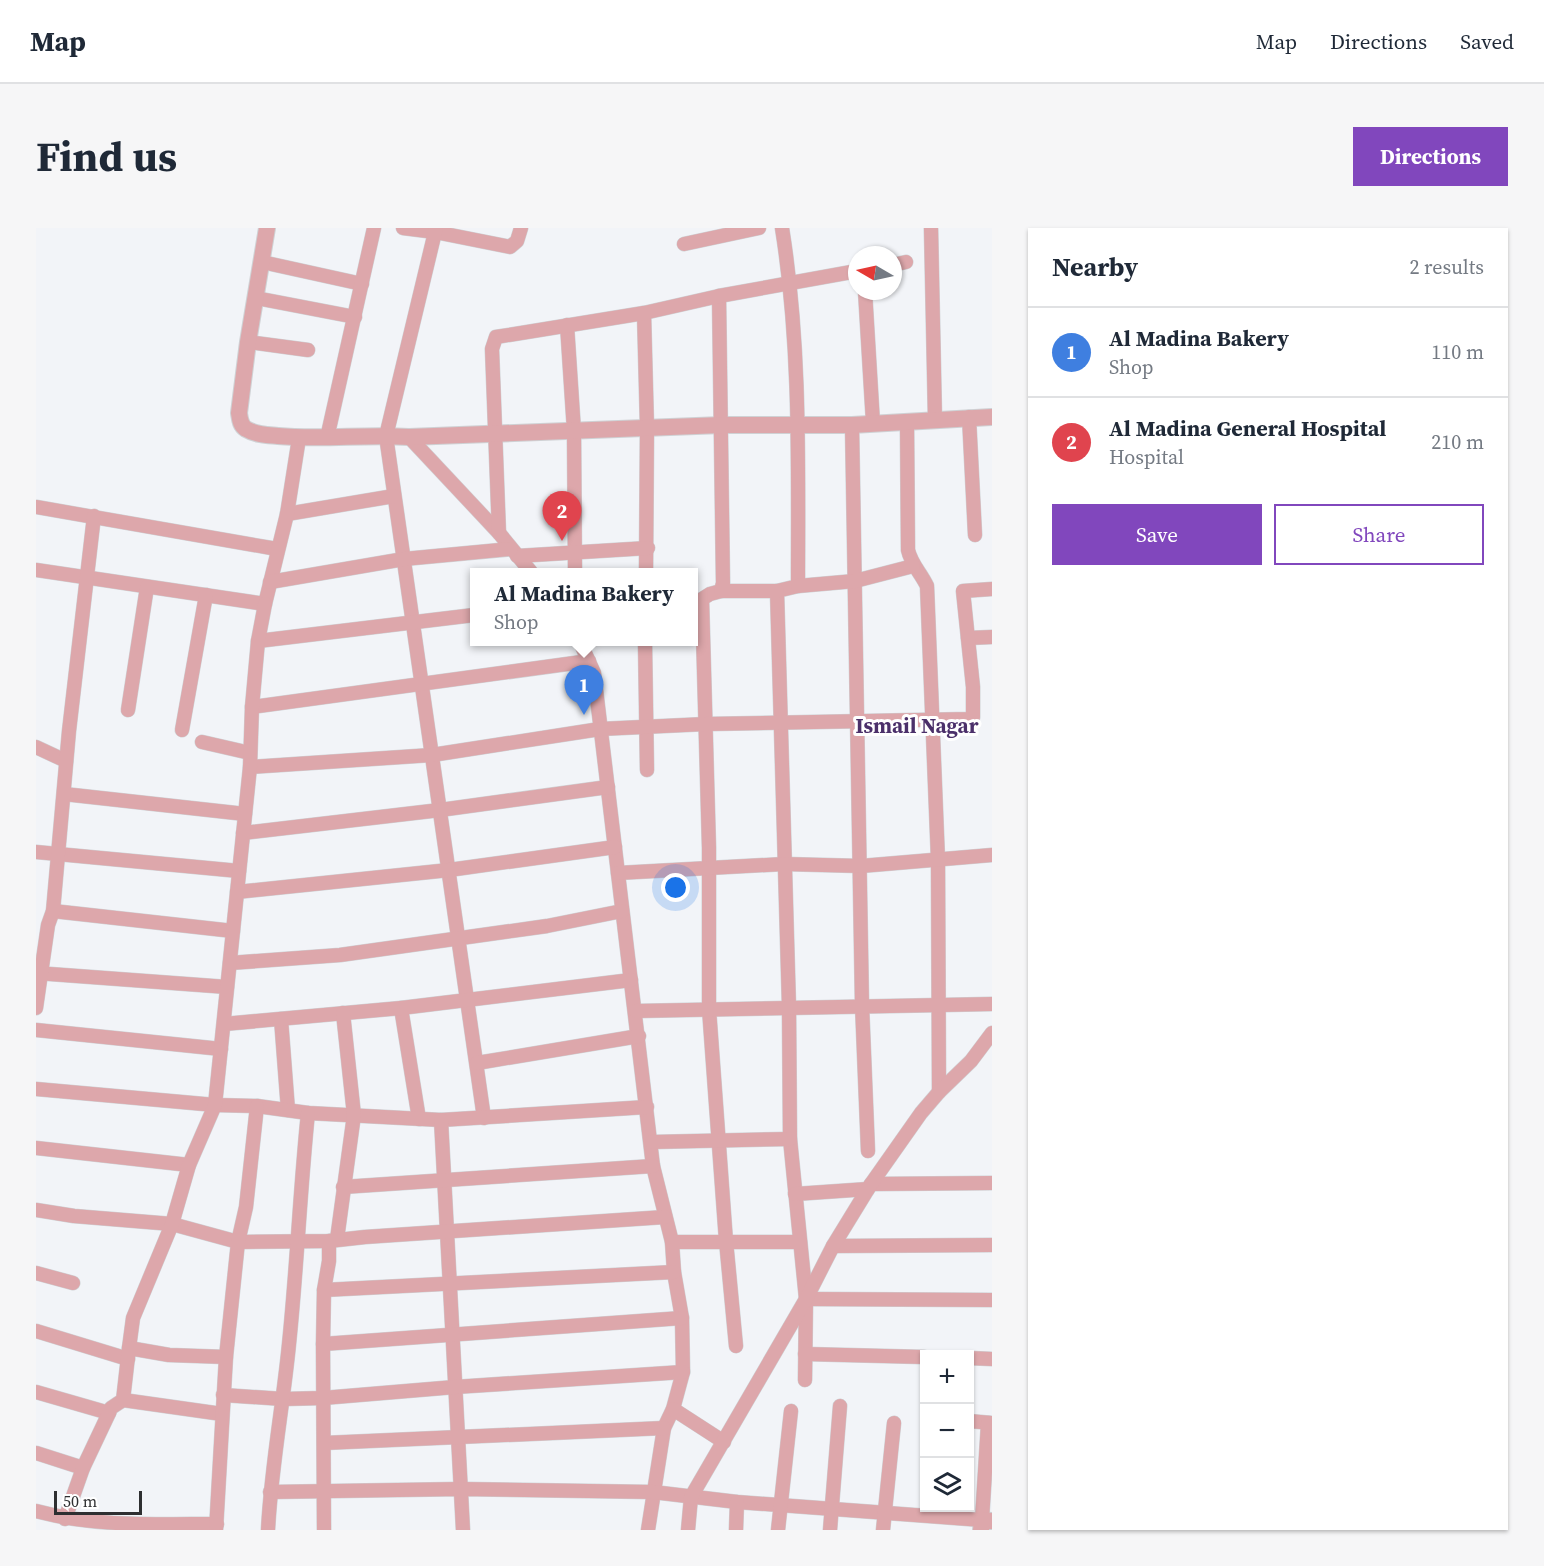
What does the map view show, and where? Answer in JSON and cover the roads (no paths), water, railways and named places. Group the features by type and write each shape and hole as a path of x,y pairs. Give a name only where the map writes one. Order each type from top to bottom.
{"street":[{"path":"267,228 239,413 241,424 256,433 299,438 409,437 647,427 852,425 992,417"},
{"path":"327,438 374,228"},
{"path":"402,228 436,230 510,246 517,241 521,228"},
{"path":"684,244 759,228"},
{"path":"782,228 791,284 798,424 798,586"},
{"path":"931,228 935,420"},
{"path":"436,230 386,436 484,1118"},
{"path":"262,262 362,284"},
{"path":"499,533 492,349 496,337 644,314 719,296 848,273"},
{"path":"719,296 722,591"},
{"path":"256,298 355,317"},
{"path":"866,300 873,423"},
{"path":"644,314 647,427 646,568"},
{"path":"567,325 574,431 575,568"},
{"path":"248,342 308,350"},
{"path":"969,417 975,536"},
{"path":"907,422 908,550 913,566 923,577 927,586 938,860 939,1092"},
{"path":"852,425 862,1005 868,1151"},
{"path":"409,437 499,533 527,568"},
{"path":"123,1400 133,1318 172,1224 189,1165 215,1105 250,767 252,707 258,641 277,549 287,514 299,438"},
{"path":"287,514 394,496"},
{"path":"36,507 277,549"},
{"path":"36,1008 42,925 52,911 56,854 94,516"},
{"path":"270,582 404,559 514,552 575,552 648,548"},
{"path":"736,1346 709,1009 710,868 706,724 698,599 722,591 777,591 798,586 855,581 913,566"},
{"path":"36,570 265,604"},
{"path":"128,710 147,587"},
{"path":"250,767 432,755 600,729 706,724 970,719 973,717 973,687 963,591 992,589"},
{"path":"777,591 789,1008 790,1139 806,1299 805,1380"},
{"path":"182,730 206,596"},
{"path":"258,641 470,616"},
{"path":"968,638 992,637"},
{"path":"582,646 594,673 652,1142 653,1166 672,1242 674,1272 682,1318 682,1372 673,1409 664,1428 648,1530"},
{"path":"645,646 647,770"},
{"path":"252,707 589,661"},
{"path":"202,742 250,753"},
{"path":"36,747 66,761"},
{"path":"243,833 440,810 608,787"},
{"path":"64,794 245,814"},
{"path":"237,892 449,870 615,847"},
{"path":"36,852 239,872"},
{"path":"618,873 784,864 861,866 992,855"},
{"path":"52,911 233,931"},
{"path":"230,963 340,955 547,926 622,911"},
{"path":"38,973 227,987"},
{"path":"224,1024 401,1008 631,980"},
{"path":"636,1011 992,1004"},
{"path":"401,1008 419,1119"},
{"path":"324,1530 324,1290 344,1187 354,1115 343,1013"},
{"path":"281,1019 288,1110"},
{"path":"36,1030 221,1049"},
{"path":"688,1530 691,1497 806,1299 833,1246 870,1186 921,1113 971,1061 992,1033"},
{"path":"477,1063 639,1036"},
{"path":"36,1089 215,1105 257,1106 308,1113 441,1120 647,1107"},
{"path":"36,1511 65,1519 217,1527 226,1357 238,1242 246,1207 257,1106"},
{"path":"268,1530 270,1492 283,1398 298,1242 300,1189 308,1113"},
{"path":"441,1120 463,1530"},
{"path":"652,1142 790,1139"},
{"path":"36,1148 189,1165"},
{"path":"344,1187 653,1166"},
{"path":"795,1194 870,1186 992,1183"},
{"path":"36,1210 74,1216 172,1224 238,1242 333,1240 665,1217"},
{"path":"672,1242 800,1242"},
{"path":"833,1246 992,1245"},
{"path":"324,1290 674,1272"},
{"path":"36,1273 73,1283"},
{"path":"806,1299 992,1300"},
{"path":"323,1344 682,1318"},
{"path":"36,1331 128,1354 226,1357"},
{"path":"805,1354 920,1357"},
{"path":"974,1358 992,1359"},
{"path":"223,1395 323,1398 682,1372"},
{"path":"36,1392 109,1413"},
{"path":"65,1519 83,1468 111,1408 123,1400 222,1414"},
{"path":"830,1530 840,1406"},
{"path":"673,1409 724,1442"},
{"path":"778,1530 791,1412"},
{"path":"270,1492 461,1489 653,1492 737,1502 885,1513 985,1524 990,1423 974,1421"},
{"path":"883,1530 894,1423"},
{"path":"324,1443 664,1428"},
{"path":"36,1453 83,1468"},
{"path":"736,1530 737,1502"}],"place":[{"name":"Al Madina General Hospital","path":"562,541"},
{"name":"Al Madina Bakery","path":"584,715"}],"district":[{"name":"Ismail Nagar","path":"917,726"}]}
